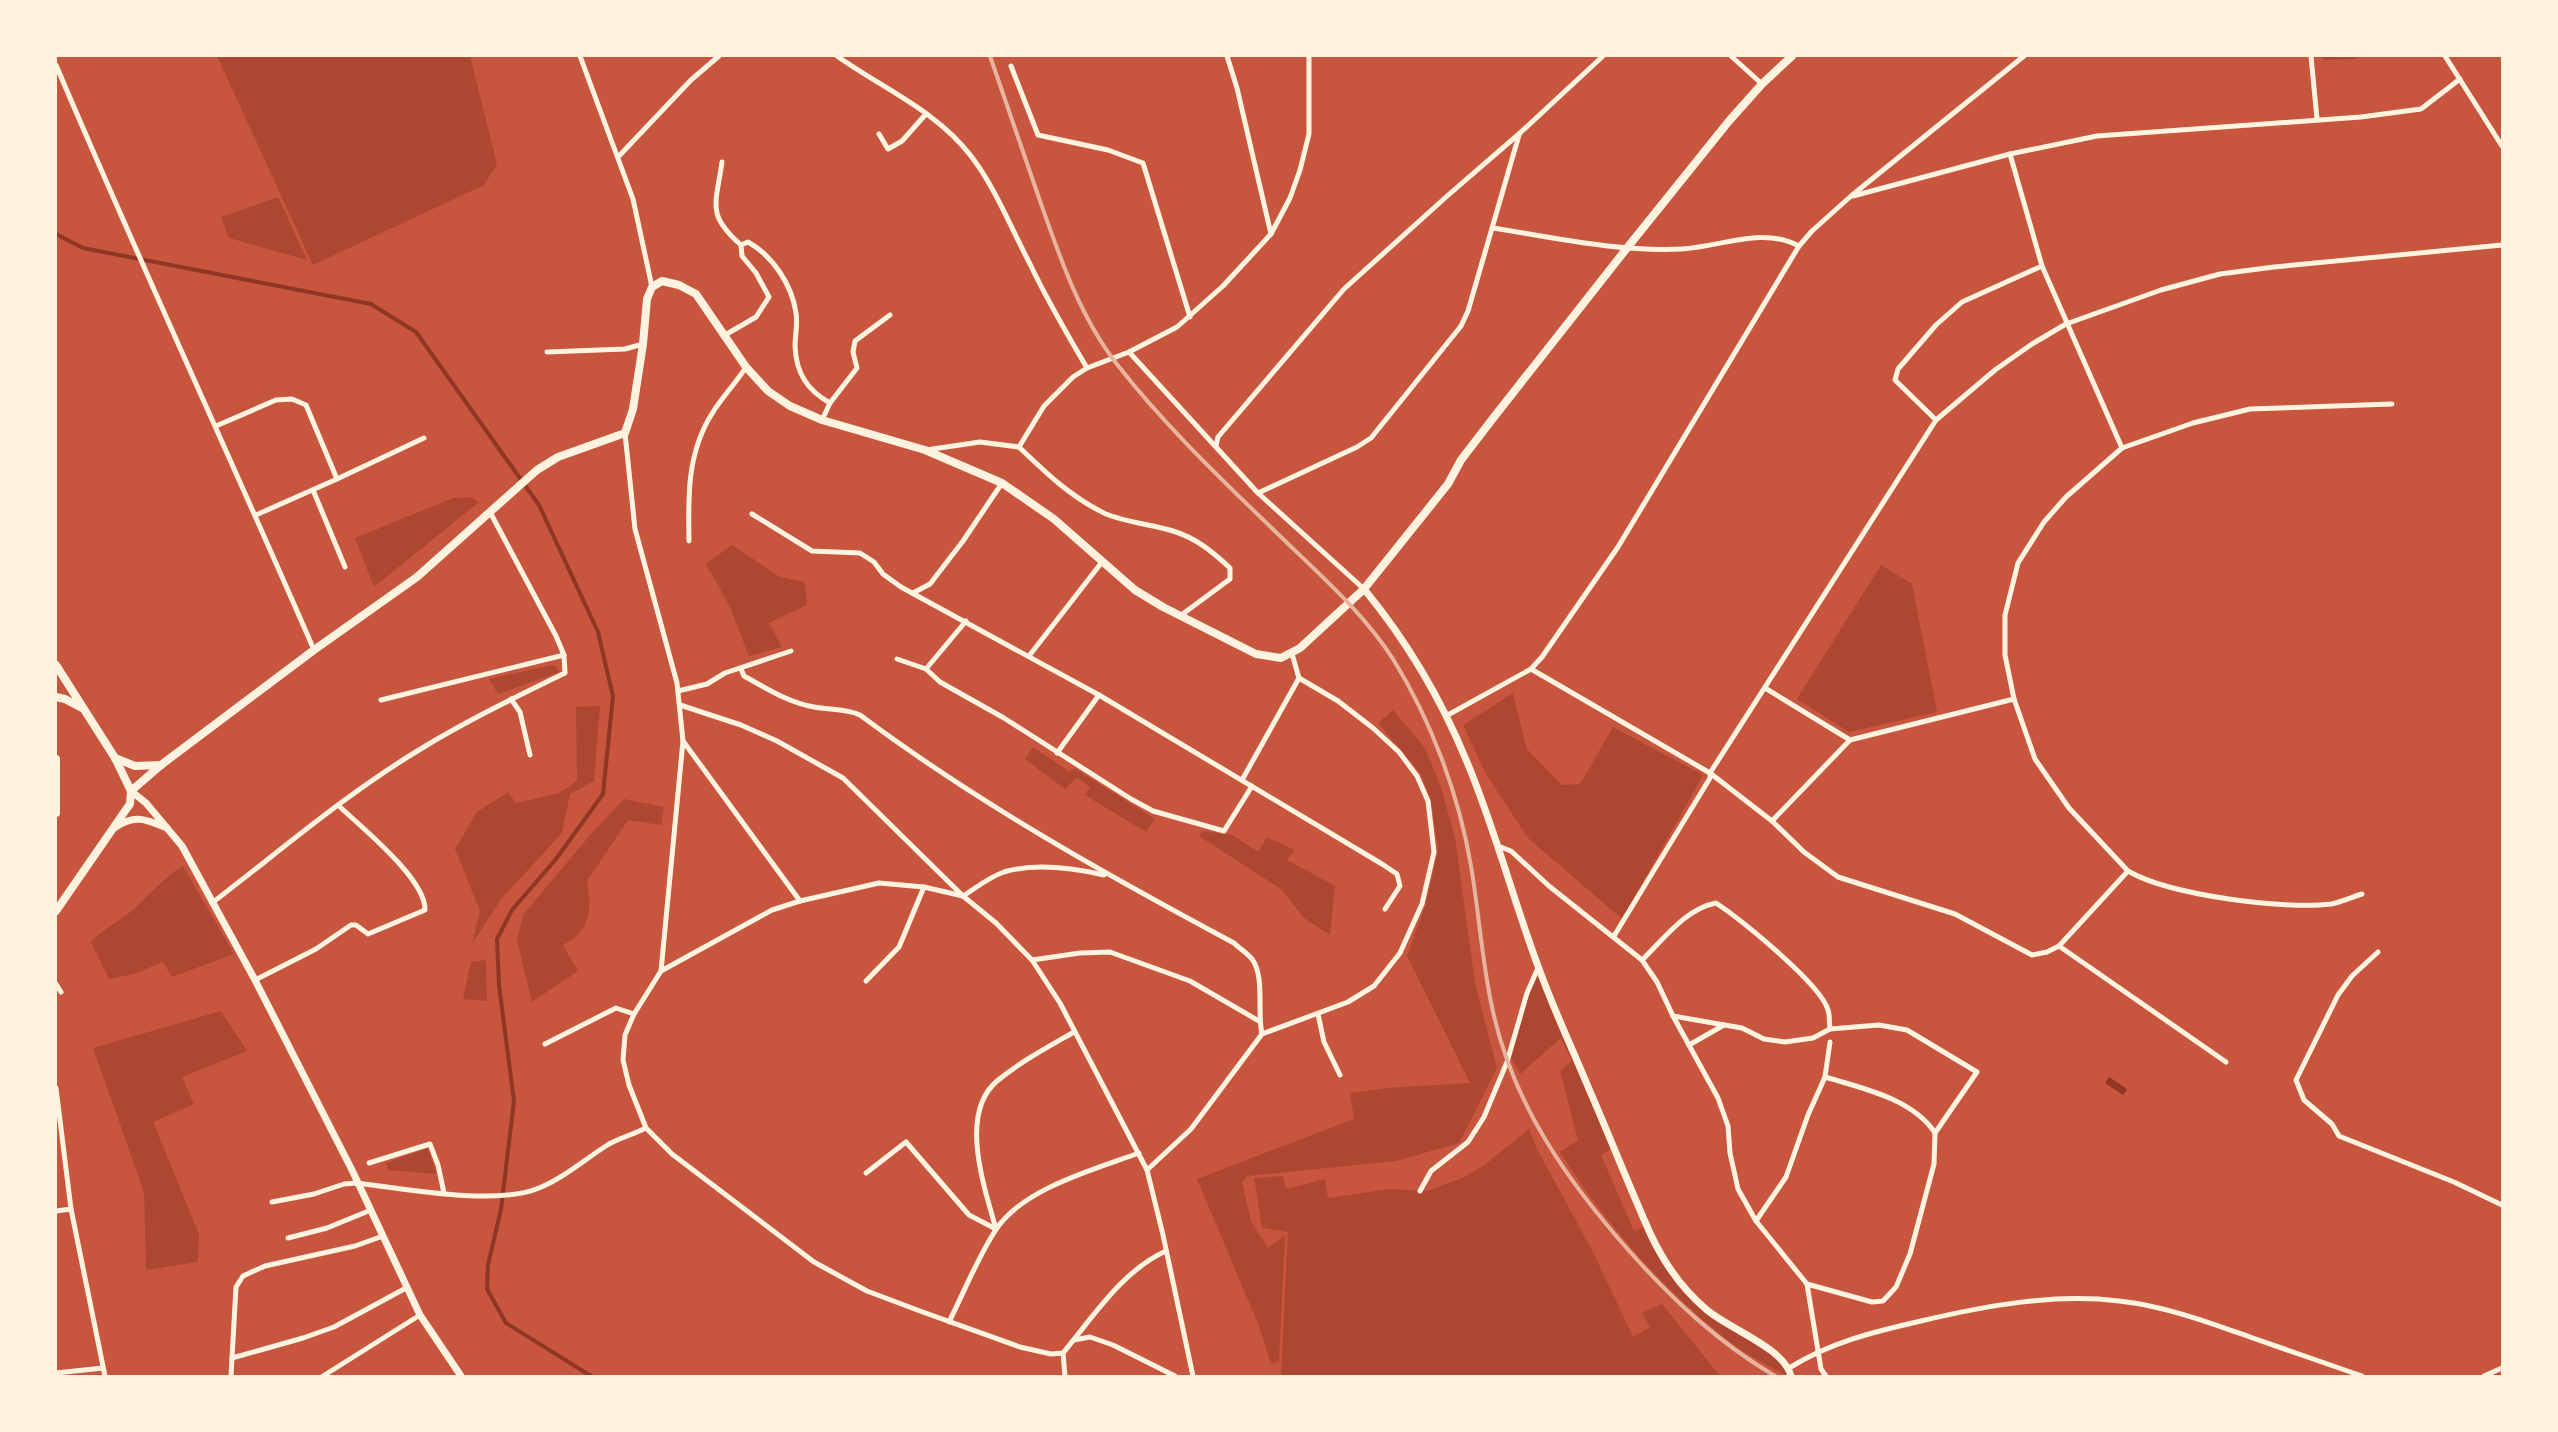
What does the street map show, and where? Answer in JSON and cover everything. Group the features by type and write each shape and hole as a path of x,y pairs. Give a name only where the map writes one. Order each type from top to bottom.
{"main road":[{"path":"131,791 161,765 314,650 417,577 537,470 558,457 625,433 630,423 643,344 647,299 652,286 662,281 670,282 696,294 746,367 768,391 790,406 822,420 925,450 1002,483 1034,503 1135,590 1180,616 1256,654 1274,658 1292,654 1364,589 1448,484 1461,460 1627,248 1762,84 1792,56"},
{"path":"56,665 115,758 131,791 130,804 56,912"},
{"path":"56,697 84,709"},
{"path":"115,758 135,766 161,765"},
{"path":"56,759 56,813"},
{"path":"56,899 68,894"}],"street":[{"path":"580,56 619,156 633,199 652,286"},
{"path":"619,156 690,81 719,56"},
{"path":"837,56 910,102 950,134 972,157 1010,224 1057,316 1088,368"},
{"path":"1227,56 1237,88 1270,234"},
{"path":"1019,447 1051,398 1073,377 1177,327 1223,286 1270,234 1290,198 1309,134 1309,56"},
{"path":"1216,446 1218,437 1344,289 1603,56"},
{"path":"1731,56 1762,84"},
{"path":"1446,716 1532,669 1581,603 1618,547 1799,246 1812,231 1851,196 2024,56"},
{"path":"2311,56 2317,119"},
{"path":"2445,56 2502,146"},
{"path":"56,65 125,229 256,515 314,650"},
{"path":"1011,66 1038,135 1108,150 1143,163 1190,317"},
{"path":"1851,196 2057,142 2097,136 2361,117 2421,109 2460,79"},
{"path":"879,134 888,149 902,141 926,114"},
{"path":"1258,493 1357,447 1371,438 1461,326 1468,311 1520,133"},
{"path":"2010,154 2042,266 2122,448"},
{"path":"722,162 715,211 724,230 741,245 742,256 756,273 769,297 756,317 725,335"},
{"path":"1493,228 1627,248 1685,249 1767,236 1788,240 1799,246"},
{"path":"741,245 748,242 760,249 790,288 797,315 795,348 801,374 814,394 830,403"},
{"path":"1614,936 1710,778 1710,772 1936,420 1995,370 2066,324 2161,291 2220,274 2502,245"},
{"path":"1936,420 1895,380 1898,369 1936,325 1962,302 2042,266"},
{"path":"822,420 830,403 857,368 853,352 855,341 890,315"},
{"path":"547,352 625,349 643,344"},
{"path":"1129,352 1258,493 1364,589 1383,612 1412,656 1446,716 1467,762 1498,846 1538,968 1647,1226 1662,1254 1689,1292 1705,1309 1726,1325 1779,1355 1789,1368 1791,1377"},
{"path":"689,541 688,487 698,442 712,412 746,367"},
{"path":"216,426 276,400 292,399 306,405 337,479"},
{"path":"2362,894 2333,904 2292,906 2170,888 2128,870 2069,808 2035,759 2014,699 2005,656 2005,615 2018,563 2044,522 2066,497 2122,448 2193,423 2250,409 2392,404"},
{"path":"625,433 635,529 677,683 683,741 661,971 634,1014 625,1035 623,1060 629,1085 646,1128 672,1154 814,1262 867,1291 1020,1347 1052,1354 1063,1353 1127,1278 1142,1265 1166,1251"},
{"path":"256,515 424,438"},
{"path":"925,450 980,442 1019,447 1070,494 1105,513 1127,522 1172,531 1197,541 1230,568 1230,579 1180,616"},
{"path":"913,592 930,584 963,542 1002,483"},
{"path":"313,490 345,567"},
{"path":"212,903 339,806 418,750 511,699 565,673 564,656 540,605 490,512"},
{"path":"752,514 813,551 860,553 874,562 883,574 913,592 1099,695 1367,855 1397,874 1400,886 1385,909"},
{"path":"1029,656 1102,562"},
{"path":"926,669 966,621"},
{"path":"678,691 707,684 725,673 791,651"},
{"path":"1147,1170 1191,1129 1262,1034 1348,1002 1374,986 1400,953 1422,904 1434,852 1428,801 1417,776 1399,752 1373,728 1338,701 1299,678 1292,654"},
{"path":"381,700 564,656"},
{"path":"897,659 926,669 940,682 1004,718 1153,811 1224,831 1252,786"},
{"path":"741,669 744,676 795,702 861,715 961,786 1109,876 1234,943 1256,967 1259,1021 1262,1034"},
{"path":"1532,669 1710,772 1772,821 1804,852 1838,877 1955,914 2032,955 2047,952 2059,946 2128,870"},
{"path":"1242,780 1299,678"},
{"path":"1765,688 1850,740"},
{"path":"1057,753 1099,695"},
{"path":"511,699 520,712 530,755"},
{"path":"1772,821 1850,740 2014,699"},
{"path":"681,705 741,725 777,741 843,778 1032,960 1060,1003 1147,1170 1193,1377"},
{"path":"683,741 800,901"},
{"path":"131,791 146,803 182,846 255,980 371,1210 406,1288 461,1377"},
{"path":"255,980 316,949 351,925 356,925 368,934 425,910 425,902 412,879 388,852 339,806"},
{"path":"113,828 126,820 135,818 170,829"},
{"path":"1498,846 1511,851 1549,886 1614,936 1642,960 1657,982 1718,1098 1728,1125 1730,1153 1738,1189 1756,1221 1807,1284 1821,1369 1826,1377"},
{"path":"661,971 772,910 800,901 879,883 924,887 963,896 991,878 1015,870 1052,868 1109,876"},
{"path":"866,981 899,947 924,887"},
{"path":"1642,960 1688,915 1706,905 1716,903 1735,915 1813,986 1828,1009 1830,1029"},
{"path":"2059,946 2226,1062"},
{"path":"1032,960 1080,953 1110,952 1190,981 1259,1021"},
{"path":"2378,952 2352,976 2337,995 2296,1080 2304,1100 2332,1124 2339,1136 2454,1182 2502,1204"},
{"path":"1420,1191 1431,1171 1468,1142 1484,1117 1507,1062 1527,993 1538,968"},
{"path":"56,984 61,992"},
{"path":"545,1044 616,1008 634,1014"},
{"path":"1318,1014 1324,1042 1340,1075"},
{"path":"1673,1016 1742,1028 1764,1039 1785,1042 1813,1038 1830,1029 1879,1025 1907,1030 1977,1072 1935,1133 1934,1164 1910,1254 1896,1287 1883,1301 1872,1302 1807,1284"},
{"path":"1689,1045 1724,1025"},
{"path":"996,1229 981,1176 977,1142 977,1121 982,1101 995,1082 1074,1032"},
{"path":"1756,1221 1786,1177 1808,1115 1825,1077 1830,1042"},
{"path":"1825,1077 1898,1103 1929,1124 1935,1133"},
{"path":"56,1088 71,1209 105,1377"},
{"path":"272,1202 314,1194 344,1184 357,1183 444,1193 494,1196 515,1194 546,1185 610,1143 646,1128"},
{"path":"866,1173 906,1142 969,1215 996,1229"},
{"path":"369,1163 430,1144 438,1165 444,1193"},
{"path":"949,1322 996,1229 1011,1212 1035,1196 1074,1177 1139,1153"},
{"path":"56,1211 71,1209"},
{"path":"288,1238 327,1228 371,1210"},
{"path":"231,1377 236,1287 243,1276 265,1266 355,1246 383,1236"},
{"path":"232,1358 334,1327 406,1288"},
{"path":"1789,1368 1819,1350 1862,1335 1964,1311 2049,1300 2119,1301 2193,1317 2362,1377"},
{"path":"323,1377 420,1314"},
{"path":"1074,1340 1090,1337 1113,1345 1175,1377"},
{"path":"1063,1353 1065,1377"},
{"path":"56,1373 103,1368"},
{"path":"2484,1377 2502,1368"}],"shaded area":[{"path":"217,56 470,56 497,164 484,185 313,265"},
{"path":"2323,56 2361,56 2355,59 2323,60"},
{"path":"278,197 307,260 229,238 221,217"},
{"path":"470,497 479,502 374,587 355,538 453,498"},
{"path":"732,545 780,577 805,582 807,605 769,623 782,647 749,656 729,605 706,564"},
{"path":"1881,565 1912,584 1937,712 1849,732 1797,699"},
{"path":"556,666 559,672 498,694 489,679"},
{"path":"1513,693 1527,749 1562,785 1580,784 1613,727 1703,775 1622,919 1528,838 1486,774 1463,725"},
{"path":"600,706 594,781 570,794 562,833 501,899 472,944 480,911 455,849 477,812 508,792 516,803 559,793 577,781 576,707"},
{"path":"1393,710 1425,748 1441,787 1455,838 1475,983 1497,1068 1459,1143 1396,1161 1247,1176 1242,1183 1251,1221 1268,1248 1285,1235 1279,1361 1271,1364 1259,1326 1197,1179 1354,1119 1350,1093 1387,1088 1470,1083 1407,956 1426,904 1438,850 1431,800 1420,773 1378,723"},
{"path":"1033,747 1070,772 1074,768 1155,819 1146,832 1085,795 1090,787 1077,777 1065,789 1025,759"},
{"path":"624,799 664,807 661,825 628,820 587,881 589,910 584,926 579,933 563,945 578,971 532,1002 517,940 523,915 591,834"},
{"path":"1202,831 1232,835 1258,852 1267,837 1295,850 1287,860 1335,886 1330,935 1304,918 1281,889 1199,836"},
{"path":"183,866 234,954 172,977 163,962 134,974 109,979 91,942 129,913 168,876"},
{"path":"486,960 487,1001 463,999 471,962"},
{"path":"1538,968 1614,1147 1601,1155 1634,1231 1647,1226 1667,1264 1705,1309 1779,1355 1788,1376 1729,1341 1675,1294 1613,1226 1560,1152 1578,1140 1560,1071 1572,1061 1561,1038 1520,1074 1509,1054"},
{"path":"221,1011 247,1051 182,1077 194,1104 153,1122 199,1234 198,1262 146,1270 144,1192 93,1048"},
{"path":"2109,1077 2127,1089 2123,1095 2105,1083"},
{"path":"1529,1129 1537,1149 1593,1252 1633,1337 1650,1327 1642,1313 1662,1304 1720,1376 1281,1376 1288,1232 1262,1228 1254,1178 1283,1176 1286,1189 1325,1179 1328,1198 1390,1189 1427,1191 1462,1178 1483,1166"},
{"path":"428,1148 436,1174 388,1170 386,1163"}],"waterway":[{"path":"56,234 83,248 371,304 416,332 539,505 598,632 613,696 603,794 556,859 512,910 497,939 499,985 514,1101 501,1209 488,1265 487,1289 506,1323 591,1376"}],"railway":[{"path":"990,56 1062,263 1091,325 1103,344 1116,363 1174,431 1325,579 1368,625 1393,659 1420,707 1442,759 1466,839 1489,990 1501,1042 1513,1076 1545,1139 1564,1169 1607,1226 1664,1288 1716,1335 1775,1376"}]}
